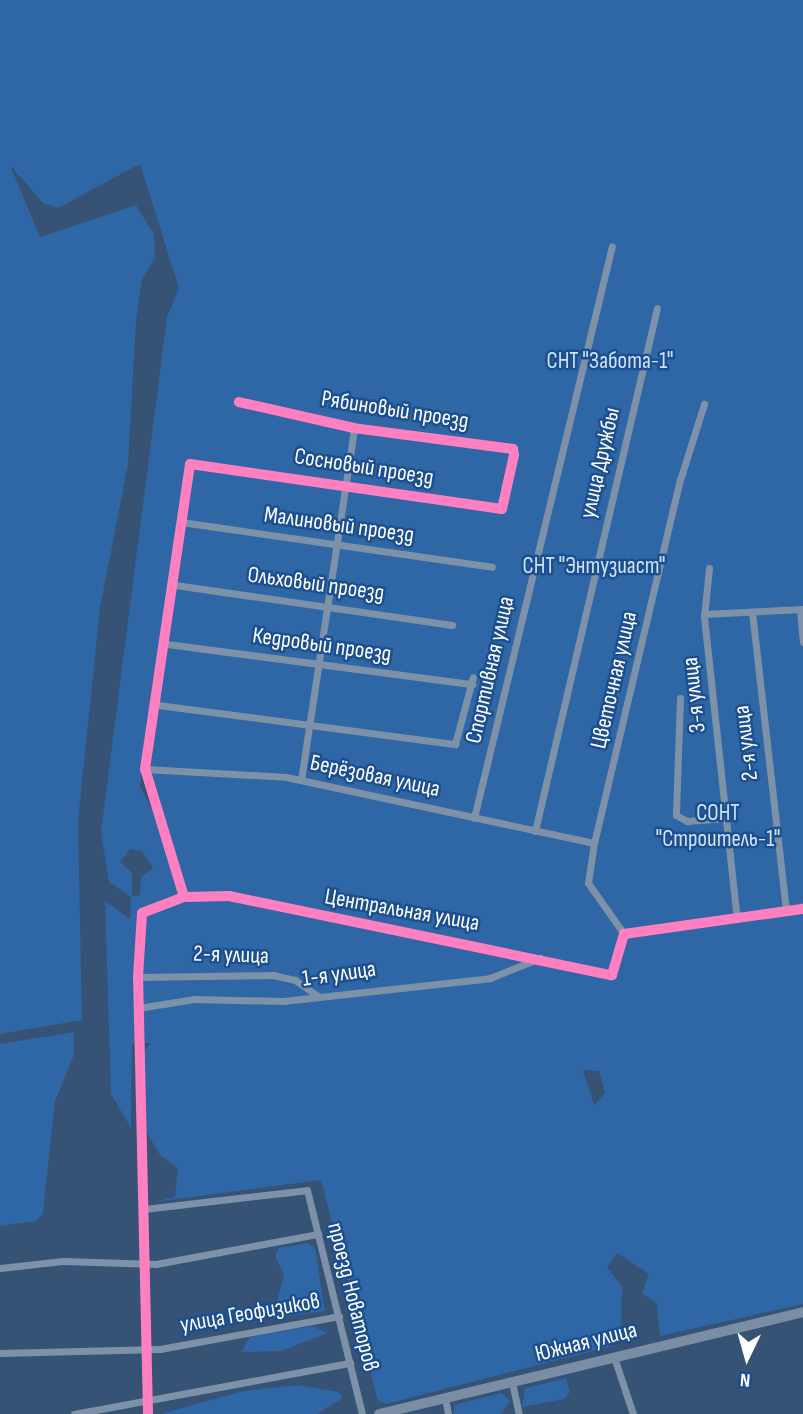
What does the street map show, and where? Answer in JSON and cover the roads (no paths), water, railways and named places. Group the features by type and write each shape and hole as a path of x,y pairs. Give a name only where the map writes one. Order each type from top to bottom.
{"main road":[{"name":"Южная улица","path":"381,1414 803,1312"}],"street":[{"name":"Спортивная улица","path":"474,818 612,246"},
{"name":"улица Дружбы","path":"535,831 657,308"},
{"name":"Рябиновый проезд","path":"239,402 354,428 513,449 509,482"},
{"name":"Цветочная улица","path":"624,934 588,883 594,843 680,480 704,404"},
{"path":"301,780 340,544 354,428"},
{"name":"Сосновый проезд","path":"181,522 190,464 502,509 509,482"},
{"path":"148,1414 138,1008 140,916 184,897 145,769 167,644 181,522"},
{"name":"Малиновый проезд","path":"181,522 492,567"},
{"name":"3-я улица","path":"709,568 704,614 737,919"},
{"name":"Ольховый проезд","path":"175,585 330,605 452,625"},
{"path":"704,614 802,609 803,642"},
{"name":"2-я улица","path":"752,612 786,911"},
{"name":"Кедровый проезд","path":"167,644 320,665 472,680 455,744 312,723"},
{"name":"3-я улица","path":"680,698 676,815 687,821 727,818"},
{"path":"158,705 312,723"},
{"name":"Берёзовая улица","path":"145,769 301,780 594,843"},
{"name":"Центральная улица","path":"184,897 229,896 540,958 612,975 624,934"},
{"path":"624,934 803,909"},
{"name":"1-я улица","path":"138,1008 194,999 318,996 497,978 540,958"},
{"name":"2-я улица","path":"138,976 273,975 295,980 318,996"},
{"name":"проезд Новаторов","path":"144,1209 307,1190 362,1414"},
{"path":"0,1268 63,1261 145,1265 318,1234"},
{"name":"улица Геофизиков","path":"0,1353 147,1348 339,1316"},
{"path":"614,1357 633,1414"},
{"path":"74,1414 350,1363"},
{"path":"512,1382 519,1414"},
{"path":"445,1398 449,1414"}],"park label":[{"name":"СНТ \"Забота-1\"","path":"610,361"},
{"name":"СНТ \"Энтузиаст\"","path":"594,566"},
{"name":"СОНТ \"Строитель-1\"","path":"718,826"}]}
